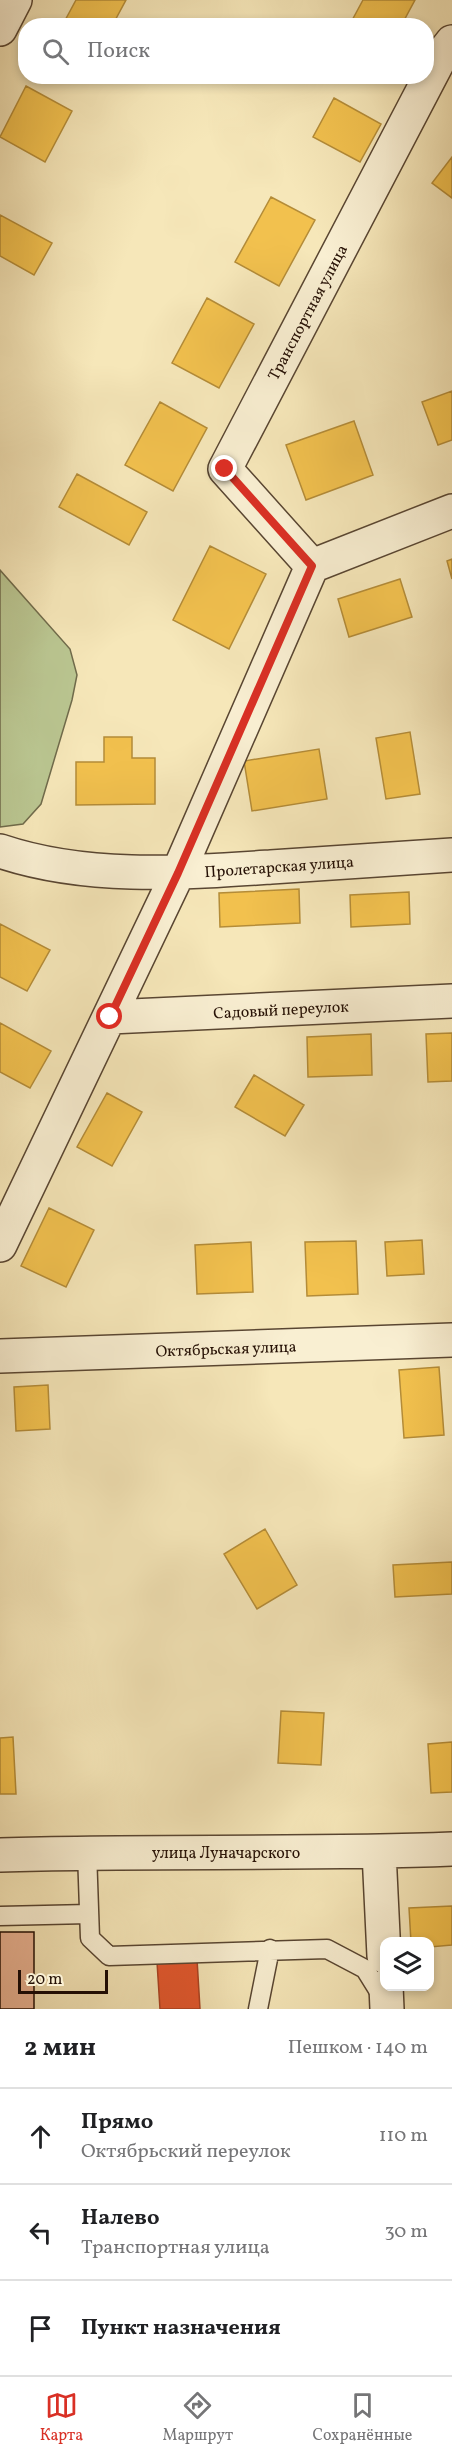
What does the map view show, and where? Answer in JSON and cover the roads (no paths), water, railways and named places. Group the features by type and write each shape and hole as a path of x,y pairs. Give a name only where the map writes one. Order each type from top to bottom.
{"street":[{"path":"0,29 15,0"},
{"name":"Транспортная улица","path":"434,81 448,55"},
{"name":"Транспортная улица","path":"312,566 225,469 432,84"},
{"path":"0,1245 178,873 312,566 452,511"},
{"name":"Пролетарская улица","path":"0,851 21,858 69,867 178,873 452,855"},
{"name":"Садовый переулок","path":"110,1017 452,1001"},
{"name":"Октябрьская улица","path":"0,1356 452,1340"},
{"name":"улица Луначарского","path":"0,1855 87,1852 379,1852 452,1849"},
{"path":"379,1852 383,1937"}],"lane":[{"path":"87,1852 90,1938 109,1956 270,1949 327,1949 365,1969 387,2000"},
{"path":"0,1916 89,1914"},
{"path":"258,2009 270,1949"}]}
